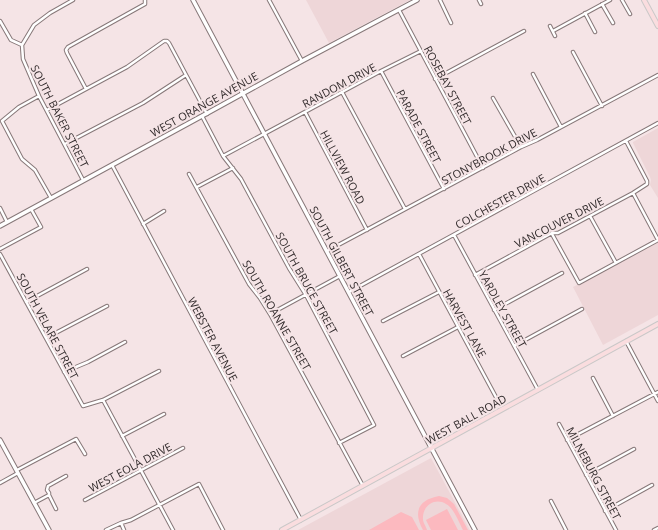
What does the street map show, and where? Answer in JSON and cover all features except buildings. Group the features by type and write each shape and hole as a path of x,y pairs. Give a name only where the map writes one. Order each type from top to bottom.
{"main road":[{"path":"644,0 656,19 658,26"},
{"name":"WEST BALL ROAD","path":"282,530 658,324"}],"street":[{"path":"0,21 11,40 22,45 34,25 73,0"},
{"path":"86,89 66,50 68,47 144,4 145,0"},
{"name":"SOUTH GILBERT STREET","path":"193,0 475,530"},
{"path":"269,0 302,61"},
{"name":"WEST ORANGE AVENUE","path":"0,226 302,61 418,0"},
{"path":"440,0 452,23"},
{"path":"478,0 481,4"},
{"path":"553,31 610,0"},
{"path":"622,0 630,14"},
{"path":"602,4 613,23"},
{"name":"ROSEBAY STREET","path":"399,10 483,168"},
{"path":"585,14 595,32"},
{"path":"550,26 555,36"},
{"path":"435,79 524,31"},
{"path":"47,110 127,67 162,42 167,41 207,114"},
{"name":"SOUTH BAKER STREET","path":"22,45 23,59 39,96 83,180"},
{"name":"RANDOM DRIVE","path":"224,156 421,51"},
{"path":"573,52 602,106"},
{"name":"PARADE STREET","path":"381,71 444,189"},
{"path":"533,74 561,127"},
{"path":"65,144 143,103 186,75"},
{"name":"STONYBROOK DRIVE","path":"327,251 658,75"},
{"path":"342,92 405,209"},
{"path":"39,96 19,107 2,121 22,159 35,170 51,198"},
{"path":"493,98 521,147"},
{"name":"HILLVIEW ROAD","path":"305,112 367,230"},
{"name":"SOUTH BRUCE STREET","path":"202,116 224,156 241,179 288,268 306,295 374,424 339,443"},
{"name":"COLCHESTER DRIVE","path":"349,292 658,123"},
{"name":"VANCOUVER DRIVE","path":"475,275 552,233 558,233 647,184 647,181 626,141"},
{"name":"WEBSTER AVENUE","path":"111,165 301,520"},
{"path":"197,187 233,168"},
{"name":"SOUTH ROANNE STREET","path":"190,174 249,284 270,314 362,486"},
{"path":"552,233 579,283 658,240 632,193"},
{"path":"0,208 7,222"},
{"path":"0,249 41,227 32,209"},
{"path":"143,224 164,211"},
{"path":"590,216 616,263"},
{"name":"YARDLEY STREET","path":"454,235 538,390"},
{"name":"SOUTH VELARE STREET","path":"0,254 83,406 103,400"},
{"name":"HARVEST LANE","path":"419,254 497,399"},
{"path":"26,302 87,269"},
{"path":"494,310 562,273"},
{"path":"270,314 340,276"},
{"path":"383,321 439,292"},
{"path":"46,338 107,306"},
{"path":"514,346 582,309"},
{"path":"403,356 458,327"},
{"path":"626,341 658,401"},
{"path":"64,372 88,362 126,342"},
{"path":"159,371 103,400 173,530"},
{"path":"593,378 613,416"},
{"path":"567,440 658,392"},
{"path":"122,436 164,414"},
{"name":"MILNEBURG STREET","path":"559,424 616,530"},
{"path":"0,483 76,439 85,454"},
{"path":"0,440 49,530"},
{"name":"WEST EOLA DRIVE","path":"85,500 183,448"},
{"path":"586,474 634,449"},
{"path":"56,509 47,490 48,486 66,476"},
{"path":"106,530 131,520 198,484 223,530"},
{"path":"605,510 652,485"},
{"path":"34,502 49,494"},
{"path":"550,501 566,530"},
{"path":"121,523 124,530"},
{"path":"654,530 658,528"}],"shaded area":[{"path":"306,0 410,0 329,43"},
{"path":"658,128 658,198 650,185 650,177 633,142"},
{"path":"658,242 658,315 603,345 573,287"},
{"path":"431,458 470,530 298,530"},
{"path":"439,496 447,498 454,504 468,530 463,530 454,512 449,506 442,502 434,502 427,507 423,514 423,520 427,530 423,530 418,518 419,508 426,500"},
{"path":"447,509 458,530 431,530 426,520"},
{"path":"401,512 412,517 419,530 369,530"}]}
